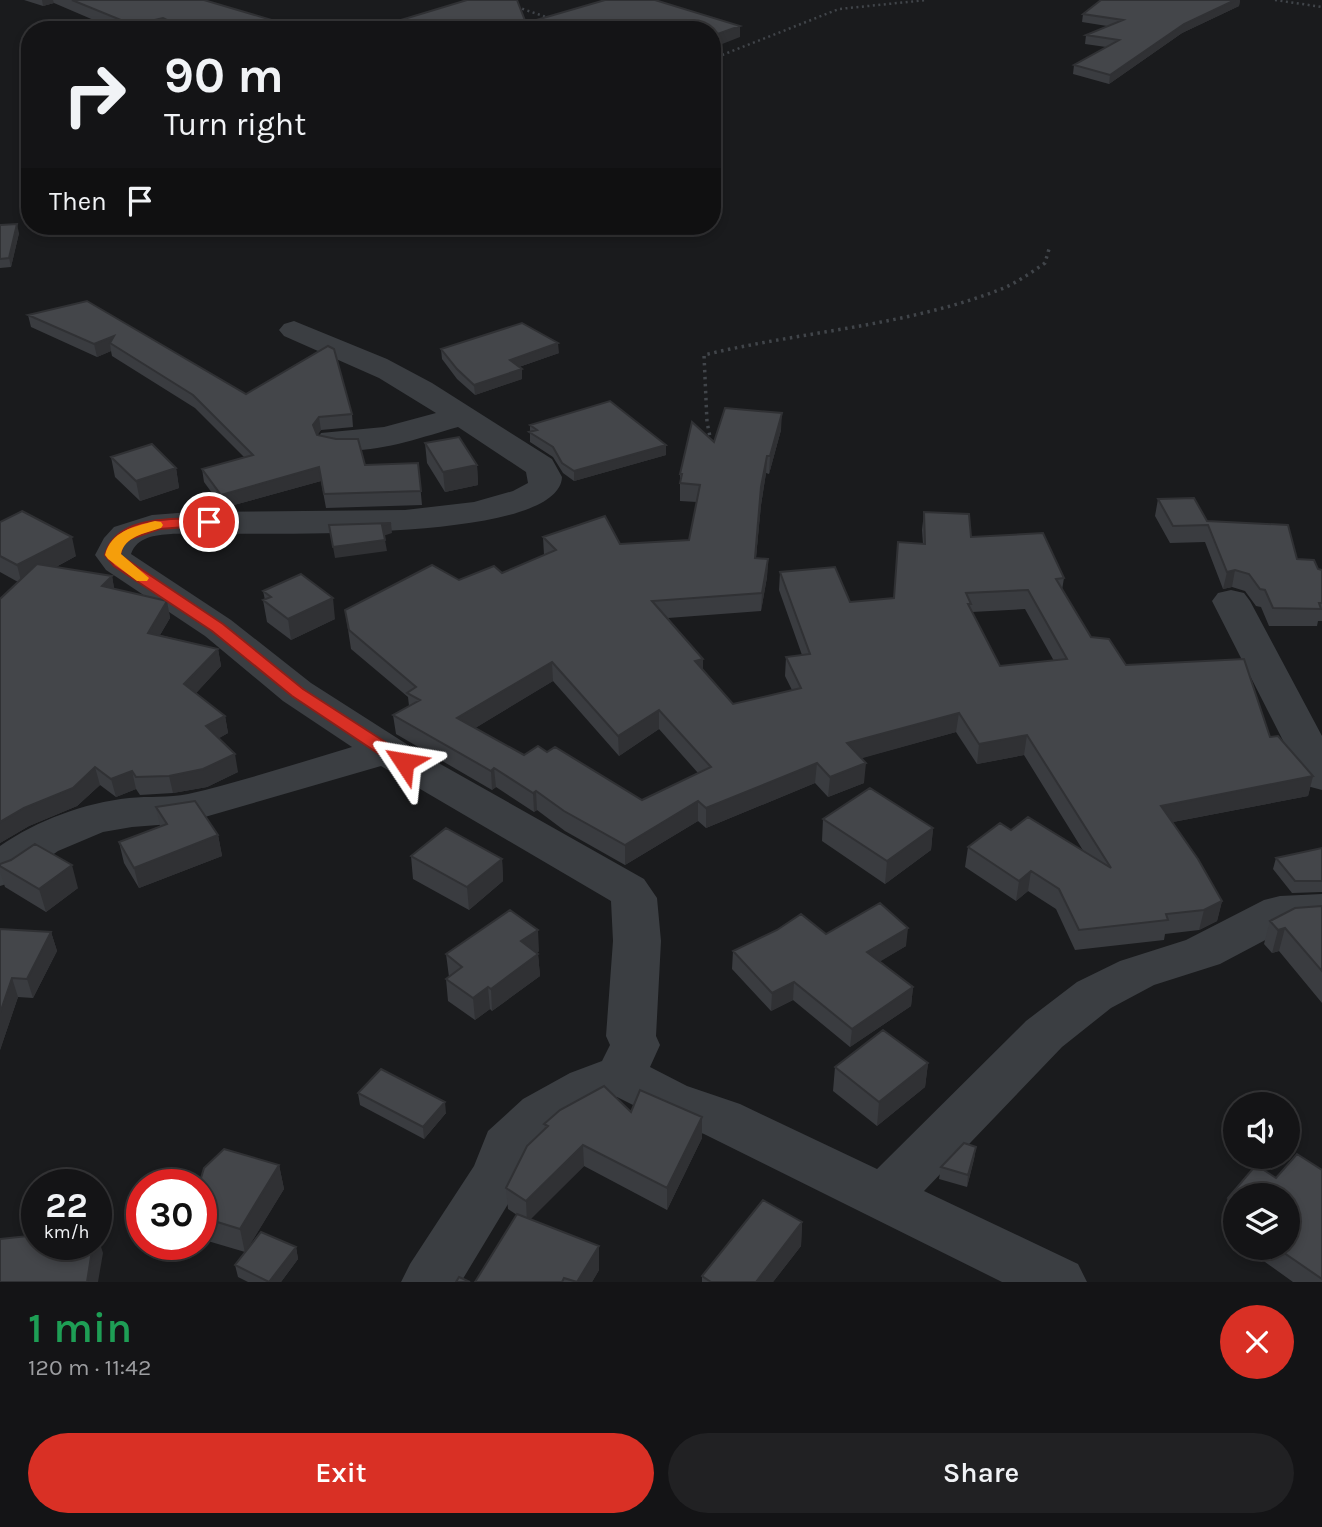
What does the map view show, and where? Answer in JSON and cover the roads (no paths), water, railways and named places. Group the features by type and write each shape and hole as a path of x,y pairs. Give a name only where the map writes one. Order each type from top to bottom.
{"street":[{"path":"294,330 320,345 402,378 540,466 546,478 540,491 485,511 430,520 258,520 159,524 125,536 116,544 113,555 119,562 218,628 298,692 386,751 602,874 628,890 634,898 637,942 631,1036 635,1045 620,1075 588,1087 541,1114 507,1146 498,1173 430,1282"},
{"path":"333,440 386,437 461,416"},
{"path":"1231,601 1322,776"},
{"path":"0,870 18,853 41,840 95,819 127,813 181,810 386,751"},
{"path":"883,1198 1044,1034 1094,995 1137,973 1203,952 1280,912 1322,909"},
{"path":"620,1075 669,1100 722,1119 1058,1282"}]}
